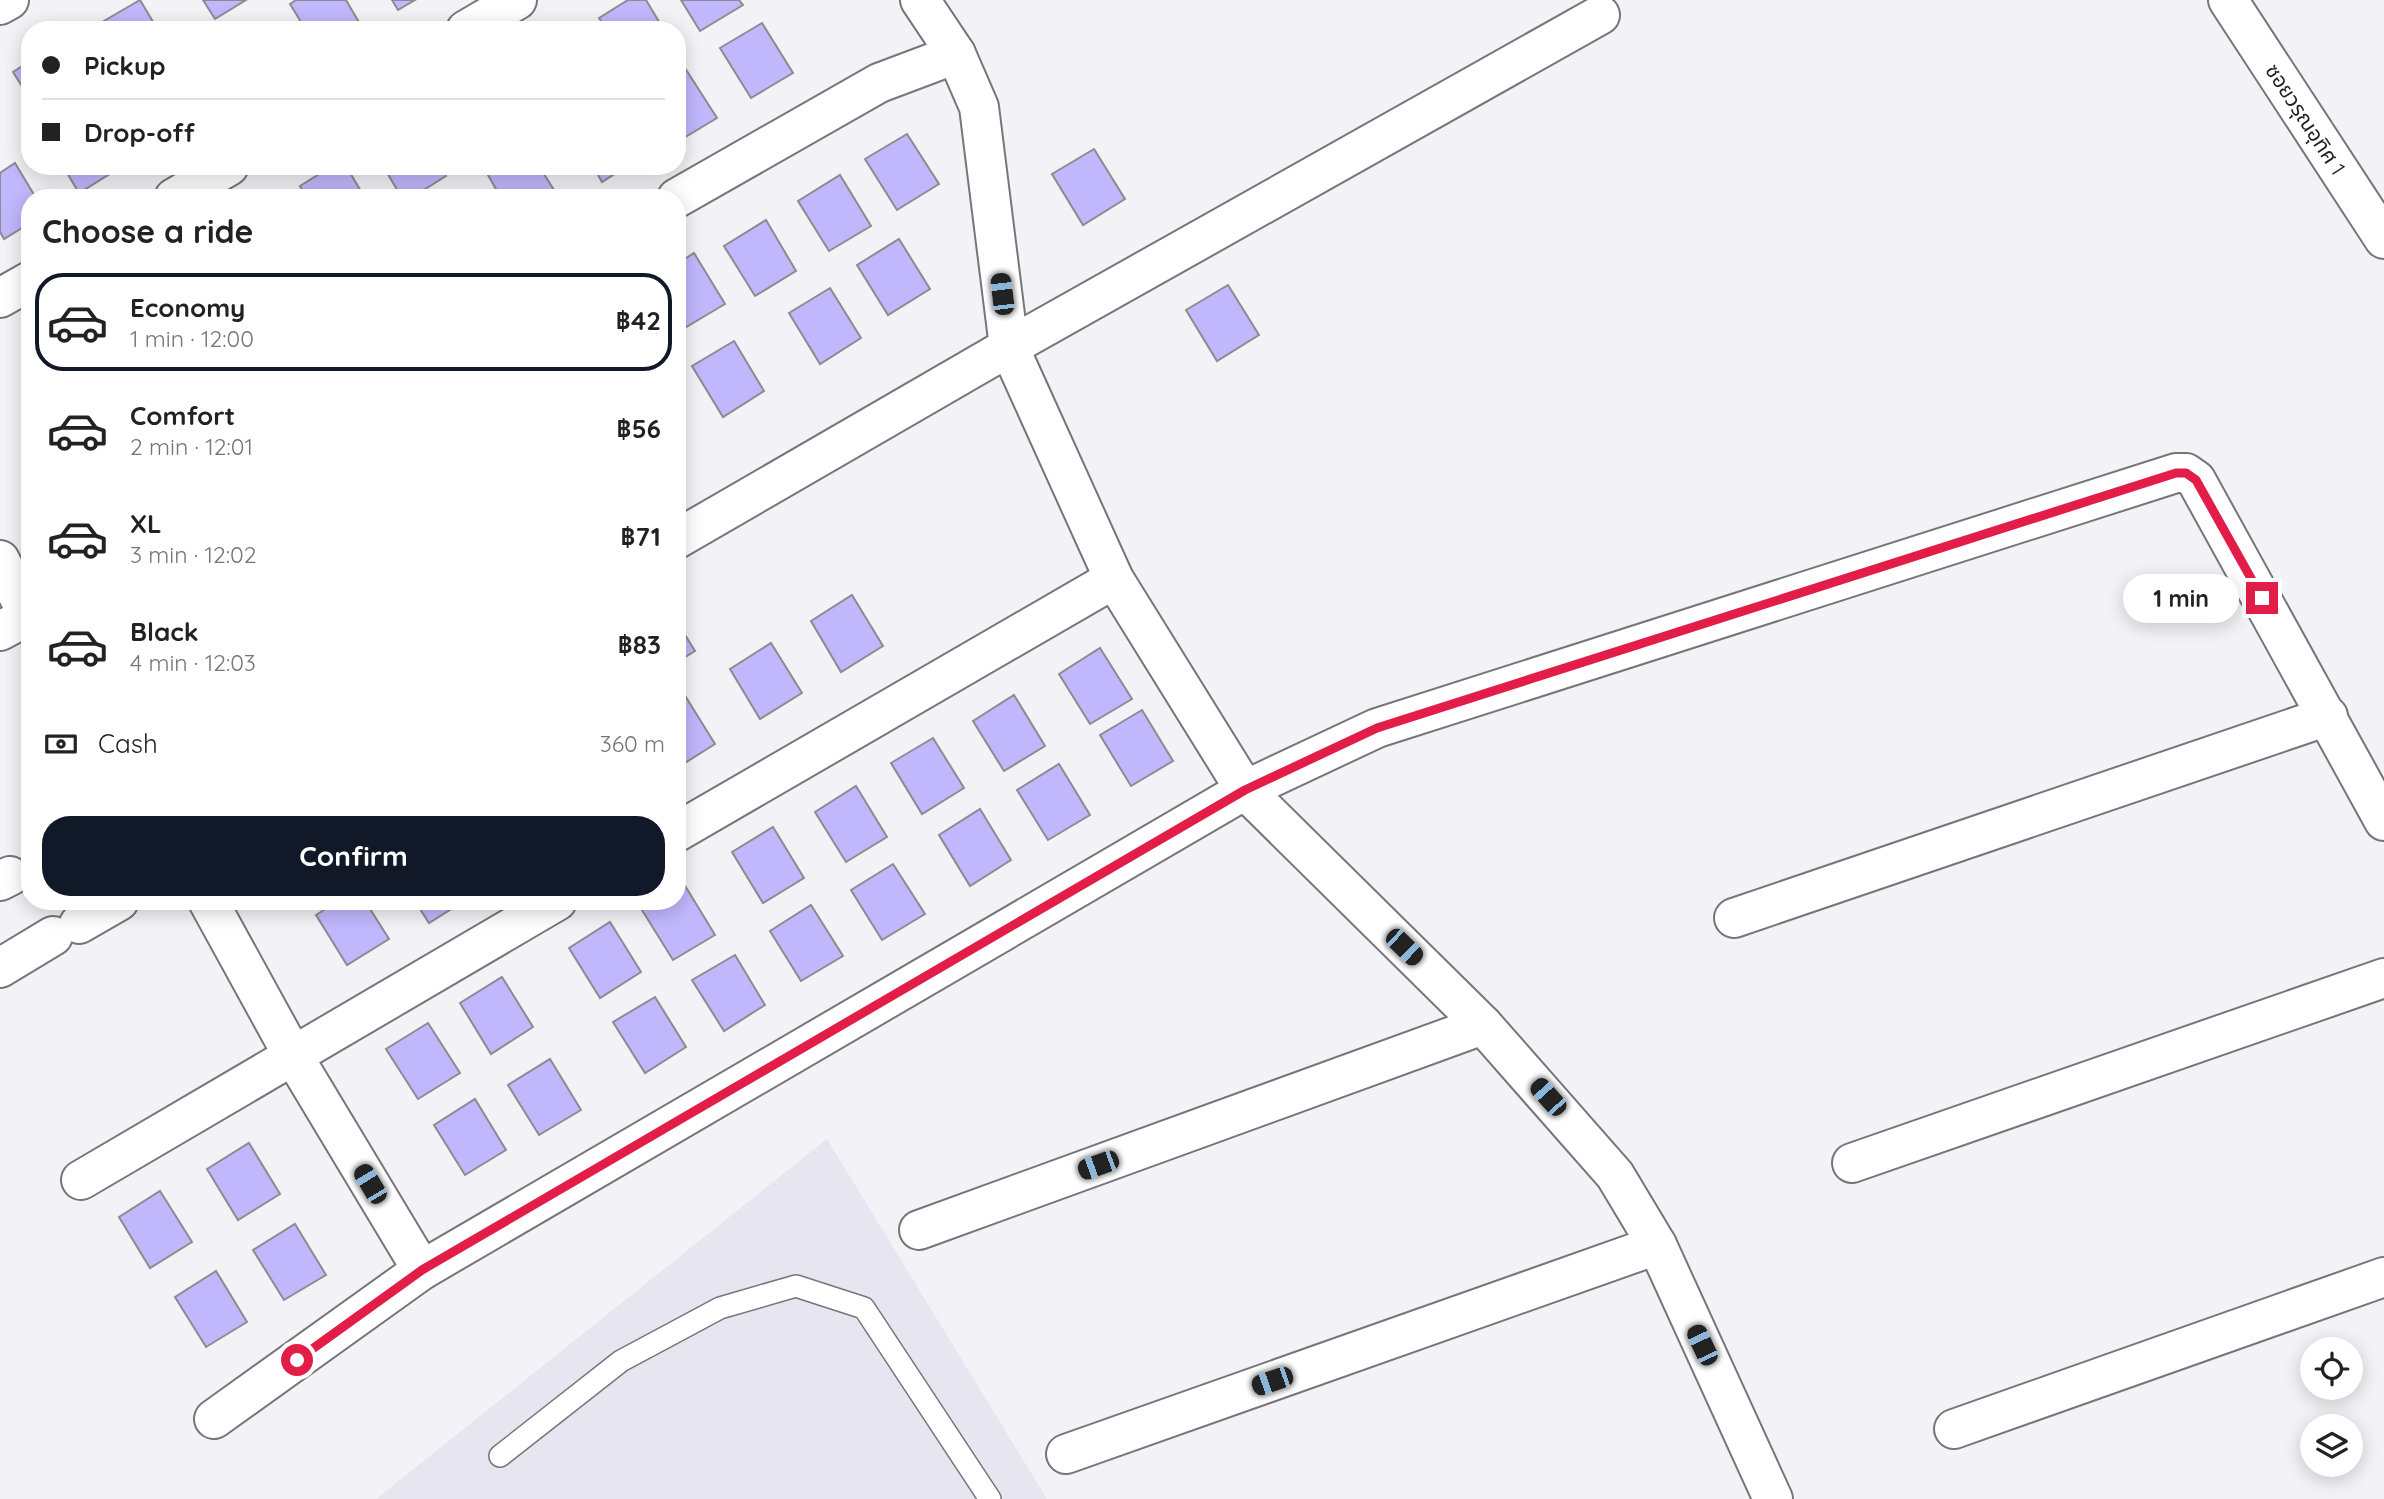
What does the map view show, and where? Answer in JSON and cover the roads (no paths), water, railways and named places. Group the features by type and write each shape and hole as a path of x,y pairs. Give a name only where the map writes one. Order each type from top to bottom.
{"street":[{"path":"0,5 9,0"},
{"path":"481,21 517,0"},
{"path":"920,0 956,54 979,107 1009,347 1114,579 1245,790 1483,1025 1615,1175 1657,1245 1766,1497"},
{"name":"ซอยวรุณอุทิศ 1","path":"2228,0 2384,239"},
{"path":"686,534 1009,347 1600,15"},
{"path":"686,193 879,83 956,54"},
{"path":"189,189 214,175"},
{"path":"0,298 21,286"},
{"path":"214,1419 422,1270 1245,790 1377,728 2176,473 2186,473 2196,480 2384,821"},
{"path":"13,567 19,622"},
{"path":"686,827 1114,579"},
{"path":"1734,918 2328,716"},
{"path":"0,968 103,910"},
{"path":"213,910 292,1055 422,1270"},
{"path":"81,1180 542,910"},
{"path":"1852,1163 2384,978"},
{"path":"919,1230 1483,1025"},
{"path":"1066,1454 1657,1245"},
{"path":"1954,1429 2384,1277"}],"lane":[{"path":"500,1457 621,1361 720,1308 796,1286 864,1308 990,1499"}]}
